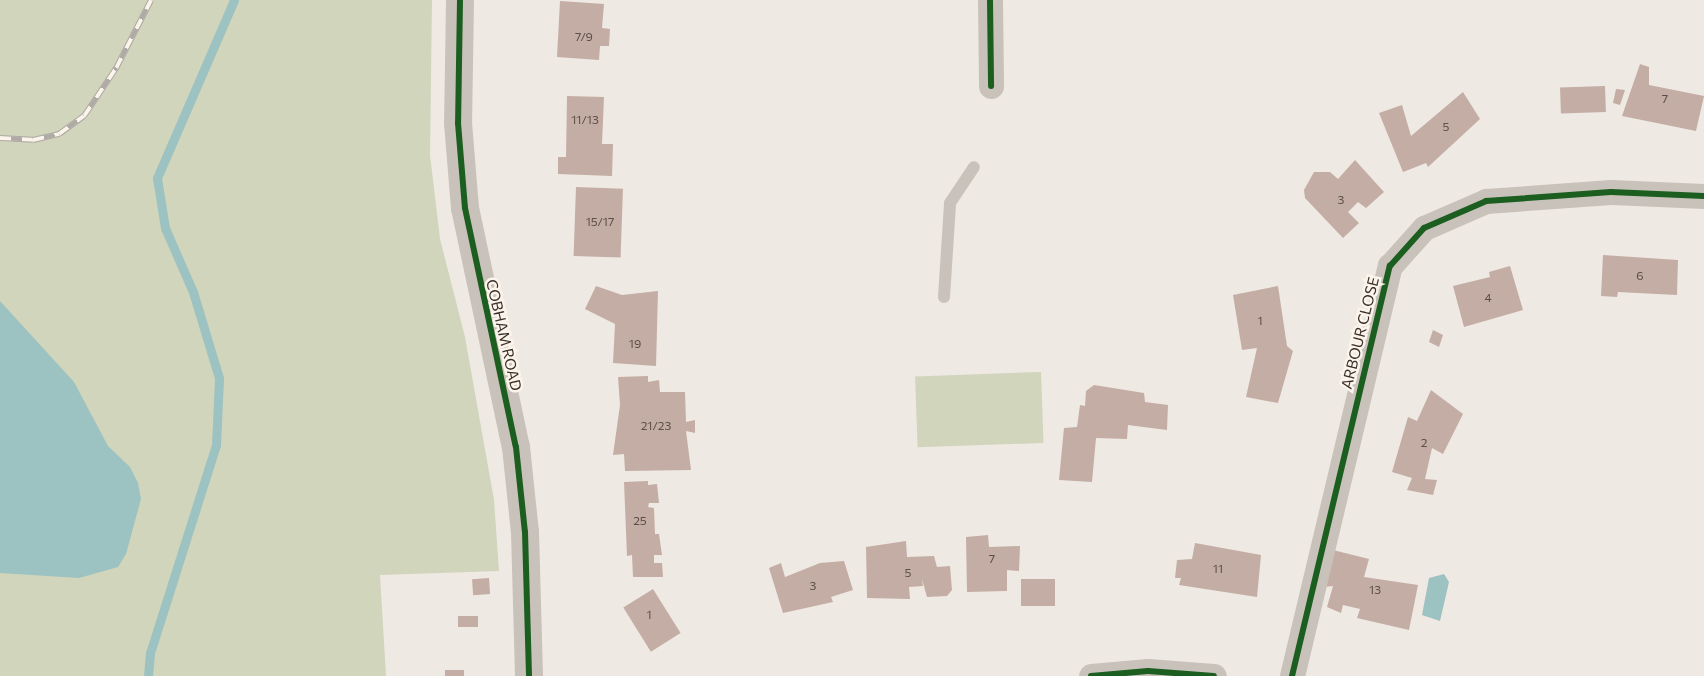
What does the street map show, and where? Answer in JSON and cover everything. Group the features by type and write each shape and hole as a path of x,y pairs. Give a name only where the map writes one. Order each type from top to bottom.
{"street":[{"name":"COBHAM ROAD","path":"460,0 458,123 465,208 516,447 525,532 529,676"},
{"path":"990,0 991,86"},
{"name":"ARBOUR CLOSE","path":"1292,676 1390,266 1424,228 1486,201 1611,192 1704,196"},
{"path":"1091,676 1148,674 1214,676"}],"lane":[{"path":"944,297 950,203 974,168"}],"green space":[{"path":"0,0 432,0 430,155 440,239 465,337 494,500 499,571 380,575 386,676 0,676"},
{"path":"1041,372 1043,443 918,447 915,376"}],"water":[{"path":"0,301 74,382 108,446 130,467 138,483 141,499 126,554 118,567 79,578 0,573"},
{"path":"1444,574 1449,582 1440,621 1422,615 1429,578"}],"building":[{"path":"560,1 604,4 602,28 610,29 609,46 600,46 599,60 557,57"},
{"path":"1640,64 1649,67 1649,85 1704,96 1696,131 1622,116"},
{"path":"1605,86 1606,112 1561,114 1560,88"},
{"path":"1616,89 1625,90 1620,105 1613,103"},
{"path":"1463,92 1480,119 1428,167 1426,163 1403,172 1379,113 1402,105 1411,136"},
{"path":"567,96 604,97 602,144 613,144 612,176 558,174 558,157 566,157"},
{"path":"1355,160 1384,192 1366,208 1358,202 1348,212 1359,223 1343,238 1305,198 1304,190 1314,172 1330,172 1338,179"},
{"path":"576,187 623,189 621,258 574,256"},
{"path":"1603,255 1678,260 1677,295 1618,292 1617,297 1601,296"},
{"path":"1510,266 1523,310 1464,327 1453,286 1490,277 1489,272"},
{"path":"596,286 622,295 658,291 656,366 613,363 615,324 585,309"},
{"path":"1278,286 1287,346 1293,351 1278,403 1246,397 1257,348 1242,350 1233,295"},
{"path":"1433,330 1443,335 1439,347 1429,342"},
{"path":"648,376 648,382 659,380 660,392 685,392 686,422 695,420 695,433 686,431 691,470 625,471 624,454 613,455 620,405 618,377"},
{"path":"1094,385 1144,393 1145,402 1168,405 1167,430 1128,425 1127,439 1096,438 1092,482 1059,480 1064,428 1077,427 1080,405 1085,406 1086,391"},
{"path":"1431,390 1463,414 1443,454 1432,448 1425,479 1437,480 1433,495 1407,490 1412,478 1392,472 1408,417 1417,421"},
{"path":"648,481 648,485 657,484 659,503 649,503 648,507 654,508 655,534 659,534 662,555 654,555 654,563 662,563 663,577 633,577 632,555 627,556 624,482"},
{"path":"988,535 989,547 1020,546 1019,571 1007,570 1007,591 967,592 966,537"},
{"path":"906,541 907,557 934,556 937,567 950,566 952,590 947,596 927,597 922,579 923,586 909,587 910,599 867,598 866,547"},
{"path":"1195,543 1261,555 1257,597 1179,585 1181,578 1175,578 1177,560 1192,559"},
{"path":"1333,550 1369,559 1364,577 1418,585 1409,630 1357,618 1360,609 1343,605 1341,613 1327,607 1333,586 1324,587"},
{"path":"844,561 853,590 831,597 833,602 783,613 769,568 781,563 785,577 820,563"},
{"path":"489,578 490,594 473,595 472,579"},
{"path":"1021,579 1055,579 1055,606 1021,606"},
{"path":"653,589 681,633 651,652 623,608"},
{"path":"458,616 478,616 478,627 458,627"},
{"path":"445,670 464,670 464,676 445,676"}],"waterway":[{"path":"148,676 150,653 216,445 219,378 193,292 165,228 157,178 234,0"}],"railway":[{"path":"0,138 33,140 59,134 84,116 116,68 151,0"}],"cycle path":[{"path":"460,0 458,123 465,208 516,447 525,532 529,676"},
{"path":"990,0 991,86"},
{"path":"1292,676 1390,266 1424,228 1486,201 1611,192 1704,196"},
{"path":"1091,676 1148,671 1214,676"}]}
